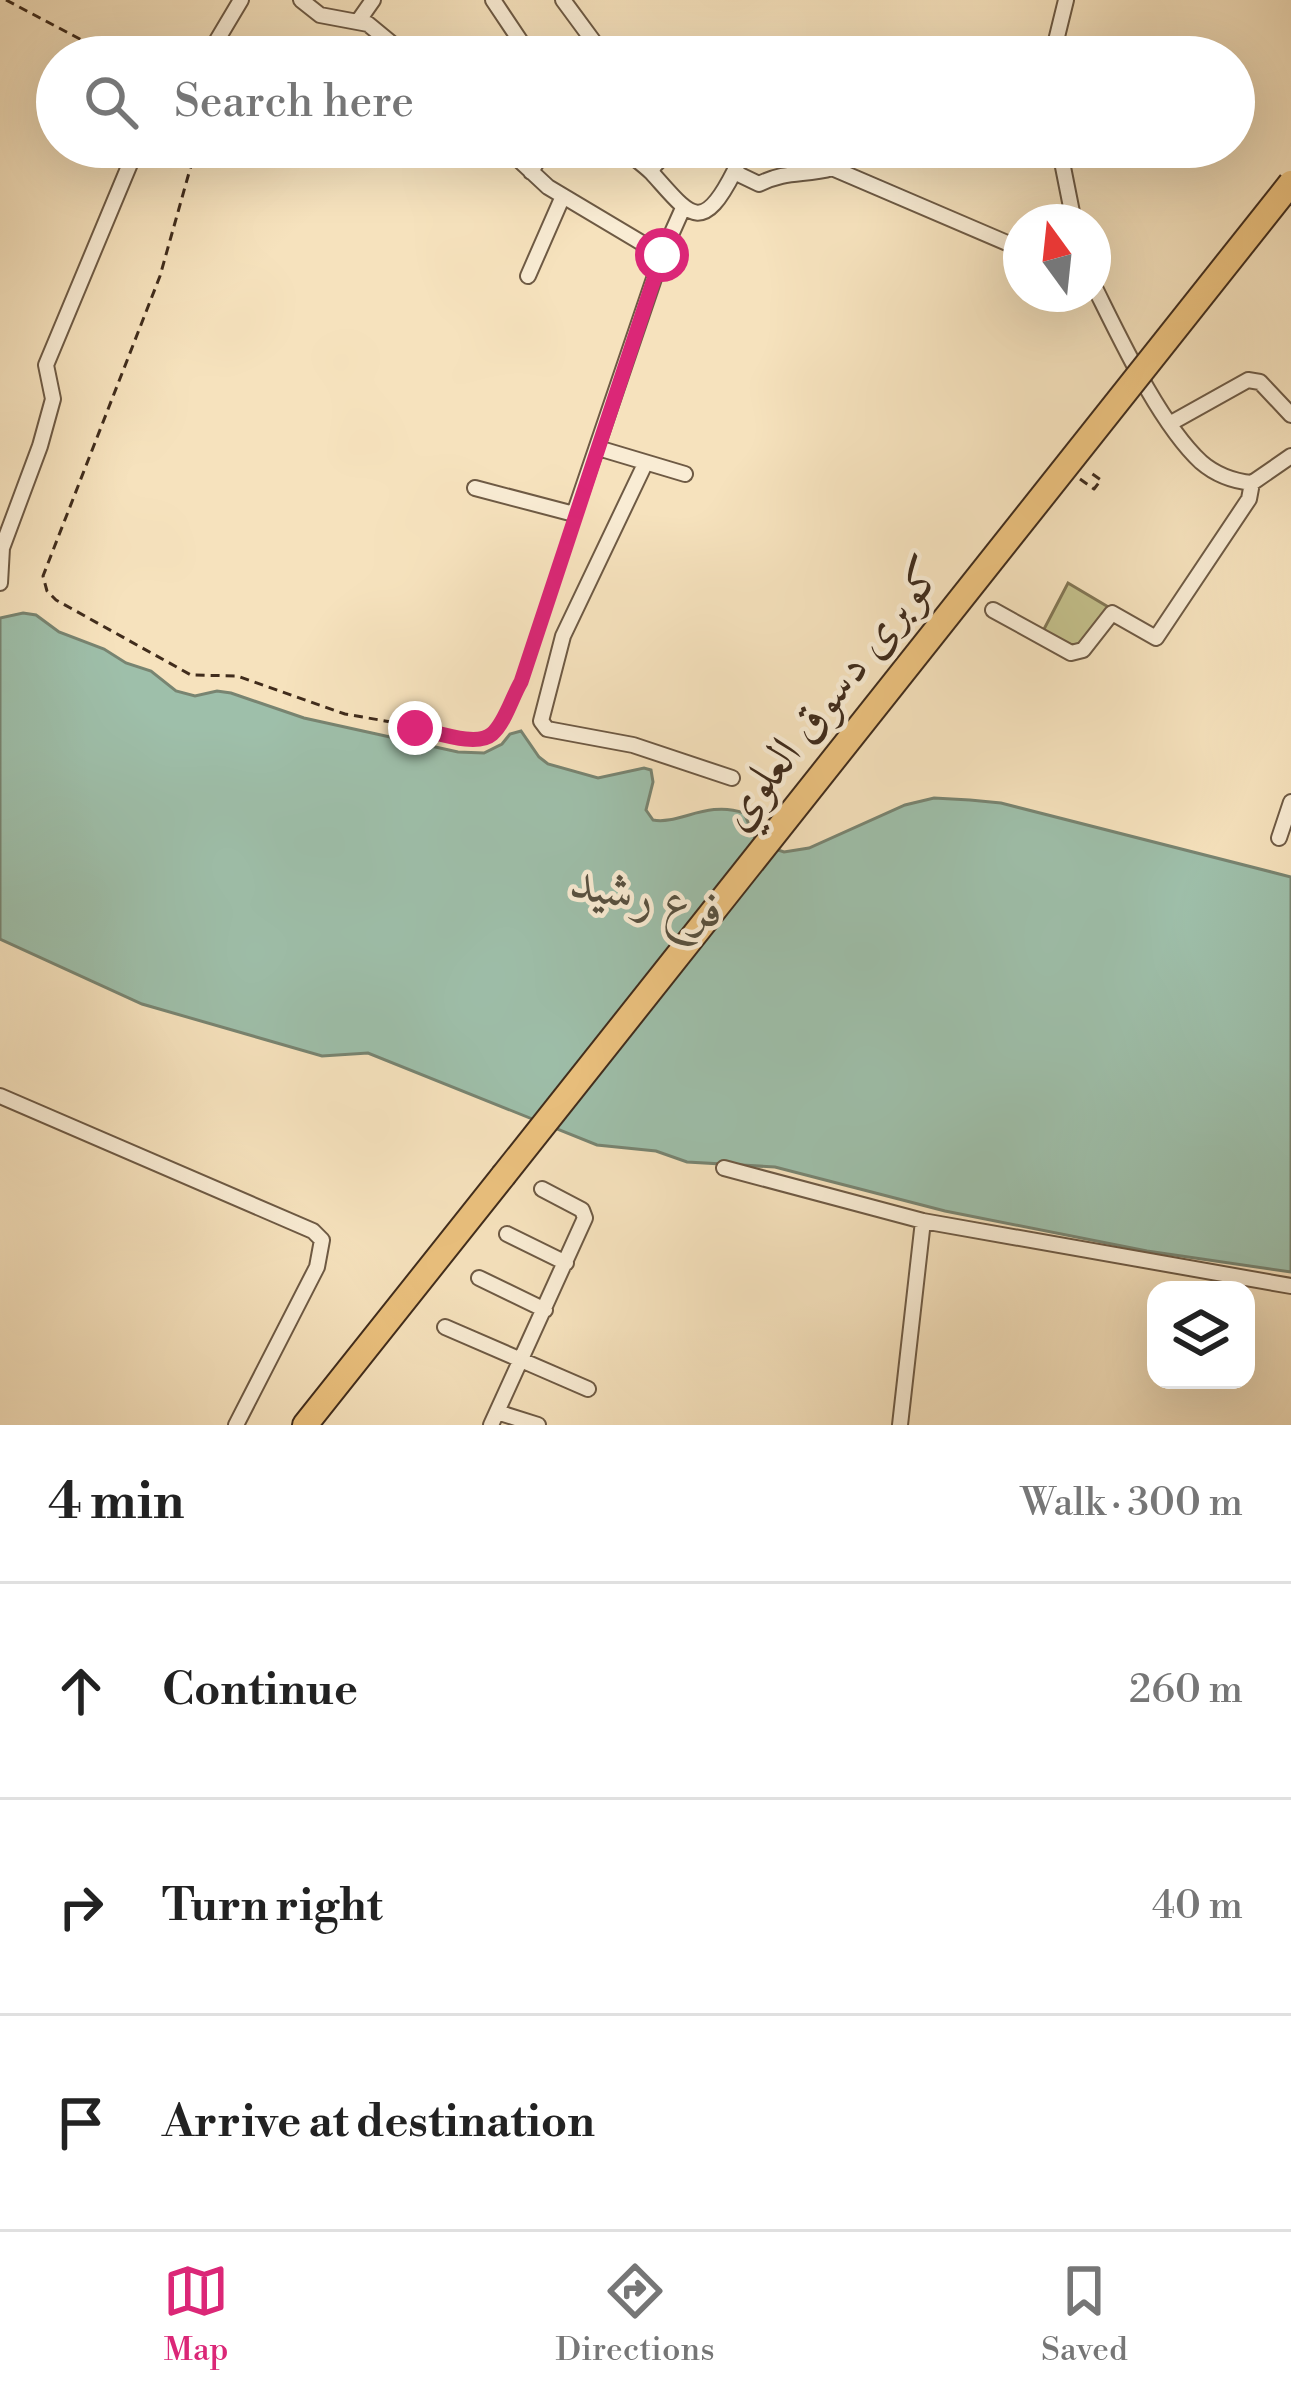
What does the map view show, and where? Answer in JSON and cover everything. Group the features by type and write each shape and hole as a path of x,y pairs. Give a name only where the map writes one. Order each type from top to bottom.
{"highway":[{"name":"كوبرى دسوق العلوي","path":"322,1425 1291,184"},
{"name":"كوبرى دسوق العلوي","path":"305,1425 1090,481 1291,209"}],"street":[{"path":"220,36 241,0"},
{"path":"301,0 320,15 359,20 380,36"},
{"path":"359,20 373,0"},
{"path":"563,0 590,36"},
{"path":"1057,36 1066,0"},
{"path":"495,1 516,36"},
{"path":"0,583 2,548 53,399 46,365 128,168"},
{"path":"527,168 563,196 662,255"},
{"path":"531,172 533,168"},
{"path":"651,168 683,208 702,212 718,203 736,168"},
{"path":"734,172 759,184 787,172 807,174 832,168 1003,241"},
{"path":"1063,168 1070,204"},
{"path":"528,276 563,196"},
{"path":"475,488 574,514 662,255 683,208"},
{"path":"1109,312 1171,423 1203,464 1230,480 1252,483 1291,456"},
{"path":"1171,423 1251,380 1260,382 1291,415"},
{"path":"598,448 685,474"},
{"path":"645,464 563,636 541,721 548,729 634,745 732,778"},
{"path":"993,610 1071,653 1083,650 1112,613 1156,638 1249,499 1252,483"},
{"path":"1280,838 1291,802"},
{"path":"0,1096 313,1232 322,1240 317,1267 236,1425"},
{"path":"724,1168 922,1221 1291,1286"},
{"path":"538,1425 494,1419 586,1216 542,1189"},
{"path":"900,1425 922,1221"},
{"path":"508,1234 566,1263"},
{"path":"479,1278 545,1310"},
{"path":"446,1327 588,1389"}],"path":[{"path":"6,0 74,36"},
{"path":"190,168 160,276 51,548 43,576 52,598 191,675 237,676 345,714 484,739 496,730 521,682 574,514"}],"shaded area":[{"path":"1068,583 1110,608 1082,650 1043,631"}],"water":[{"name":"فرع رشيد","path":"36,615 59,632 151,671 176,691 195,696 231,693 304,718 458,752 484,753 521,731 548,764 598,778 651,770 646,810 653,820 718,809 744,813 757,843 784,852 809,848 905,805 934,798 1001,803 1291,877 1291,1272 1147,1251 945,1211 775,1167 687,1162 656,1151 597,1145 368,1053 322,1056 142,1004 0,939 0,618"}],"route":[{"path":"415,728 474,739 484,739 496,730 521,682 662,255"}]}
